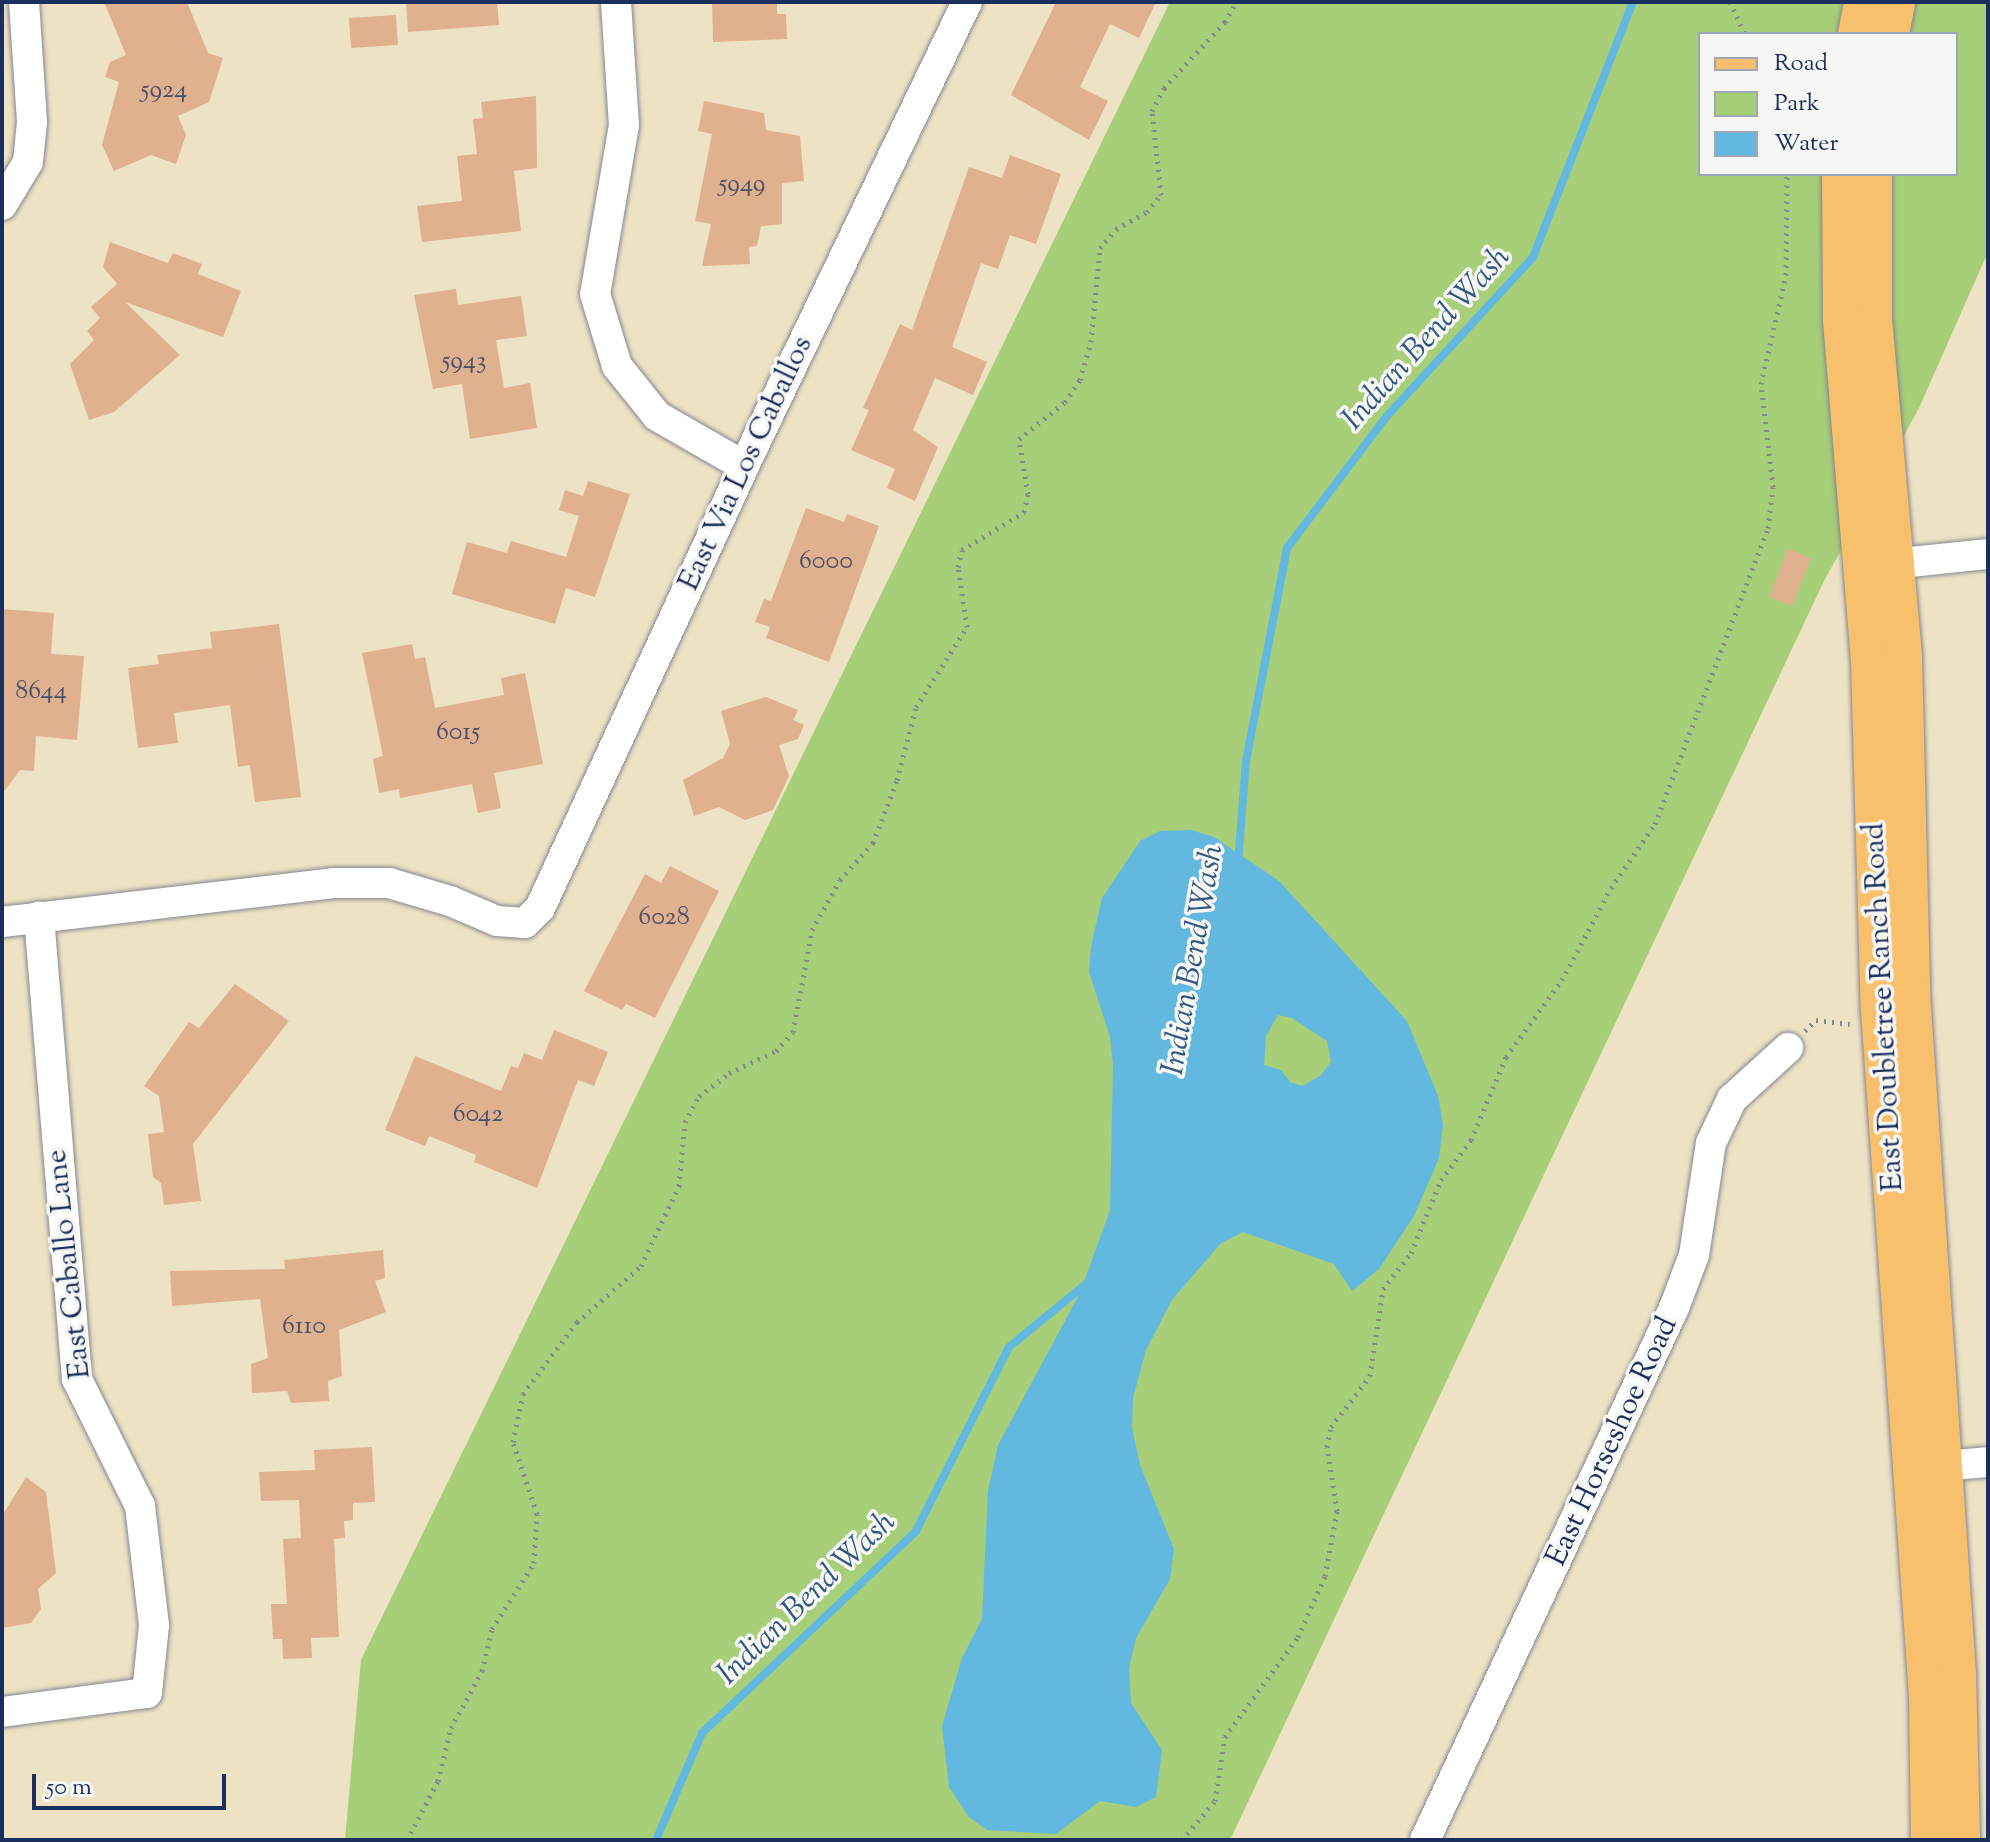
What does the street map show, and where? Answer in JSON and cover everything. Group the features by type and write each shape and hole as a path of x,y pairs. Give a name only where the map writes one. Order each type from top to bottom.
{"main road":[{"path":"1857,32 1863,2"},
{"path":"1890,32 1896,2"},
{"name":"East Doubletree Ranch Road","path":"1841,176 1842,320 1879,565"},
{"name":"East Doubletree Ranch Road","path":"1873,176 1879,565 1874,756 1896,1009 1942,1696 1961,1840"},
{"name":"East Doubletree Ranch Road","path":"1896,1009 1885,1059 1928,1468"},
{"name":"East Doubletree Ranch Road","path":"1930,1840 1942,1696"}],"street":[{"path":"6,202 28,162 32,122 24,2"},
{"path":"616,2 624,125 595,294 617,366 657,416 744,466"},
{"name":"East Via Los Caballos","path":"39,917 334,883 389,883 450,901 497,921 525,923 540,908 744,466 967,2"},
{"path":"1879,565 1988,554"},
{"path":"2,922 39,917"},
{"name":"East Caballo Lane","path":"2,1712 147,1693 154,1625 140,1506 77,1379 39,917"},
{"name":"East Horseshoe Road","path":"1425,1840 1674,1308 1694,1255 1711,1143 1732,1099 1788,1048"},
{"path":"1928,1468 1988,1462"}],"path":[{"path":"407,1840 438,1781 451,1728 482,1671 492,1629 534,1563 537,1514 513,1442 523,1394 577,1322 641,1266 679,1186 685,1122 699,1096 729,1073 776,1051 793,1032 812,930 840,880 873,843 897,780 916,707 967,627 958,567 962,550 1024,512 1028,494 1019,439 1065,402 1080,380 1091,342 1100,248 1116,229 1147,212 1161,195 1152,111 1164,88 1225,22 1236,2"},
{"path":"1730,2 1744,32"},
{"path":"1182,1840 1215,1801 1225,1737 1298,1637 1325,1576 1337,1511 1327,1447 1331,1427 1370,1376 1383,1289 1411,1253 1441,1180 1471,1140 1506,1057 1562,980 1611,888 1655,824 1768,528 1773,487 1761,384 1786,275 1787,176"},
{"path":"1788,1048 1816,1020 1832,1018 1849,1024 1885,1059"}],"green space":[{"path":"1170,2 1988,2 1988,252 1919,408 1824,581 1230,1840 345,1840 361,1660"}],"water":[{"path":"1191,830 1214,837 1279,881 1407,1021 1438,1096 1443,1125 1439,1158 1414,1216 1379,1269 1352,1291 1334,1264 1243,1232 1220,1244 1172,1300 1146,1350 1133,1398 1132,1428 1140,1465 1174,1549 1170,1579 1136,1638 1129,1668 1131,1703 1162,1750 1156,1797 1136,1807 1100,1801 1056,1834 987,1830 969,1817 949,1787 942,1726 962,1658 982,1619 988,1491 998,1445 1080,1293 1110,1210 1113,1065 1110,1037 1089,972 1091,947 1102,898 1140,841 1160,831","holes":["1278,1015 1292,1018 1327,1041 1331,1062 1320,1076 1302,1086 1290,1082 1281,1070 1264,1065 1266,1036"]}],"building":[{"path":"104,2 187,2 208,53 223,58 209,102 178,116 186,135 176,164 151,155 114,171 102,145 119,82 105,77 110,62 126,55"},
{"path":"406,2 497,2 499,25 408,32"},
{"path":"712,2 777,2 777,14 786,14 787,39 713,42"},
{"path":"1056,2 1156,2 1139,38 1110,24 1080,87 1108,101 1089,140 1011,95"},
{"path":"396,15 398,45 351,48 349,18"},
{"path":"536,96 537,168 514,171 521,231 422,242 417,206 462,201 457,156 477,154 473,119 483,118 481,102"},
{"path":"704,101 764,113 766,130 800,136 804,181 782,183 782,224 761,226 757,246 749,247 750,264 702,266 711,224 695,221 712,134 698,131"},
{"path":"1010,155 1061,174 1036,244 1010,235 998,269 981,263 952,347 987,362 973,395 935,378 913,430 938,447 915,501 887,488 895,469 851,450 869,410 863,408 900,324 912,330 969,167 1002,178"},
{"path":"110,242 168,263 173,253 202,264 198,274 241,291 223,337 125,302 180,355 114,412 89,420 70,364 94,340 87,331 100,318 91,307 117,284 103,267"},
{"path":"456,289 458,305 521,296 527,336 496,340 504,388 530,383 537,428 470,439 462,384 433,389 414,295"},
{"path":"588,481 630,494 595,597 566,588 555,624 452,594 467,542 507,553 511,541 566,557 579,516 559,510 565,490 583,496"},
{"path":"806,508 844,522 847,514 879,526 829,662 766,638 770,627 755,622 764,599 771,601"},
{"path":"1788,549 1811,558 1792,606 1769,597"},
{"path":"2,609 54,613 51,654 84,656 77,740 36,736 34,771 20,770 2,794"},
{"path":"279,624 301,797 255,802 250,765 238,767 230,705 174,713 178,743 138,748 128,668 159,664 157,655 212,648 210,632"},
{"path":"412,644 415,659 425,657 435,708 504,695 501,678 525,673 543,764 494,773 501,808 478,813 472,784 400,798 399,789 379,793 373,759 383,756 362,653"},
{"path":"766,697 798,710 793,720 804,725 798,739 779,745 789,776 773,810 745,820 719,807 694,816 683,780 723,758 730,744 721,711"},
{"path":"670,866 719,891 655,1018 626,1004 622,1010 584,991 645,874 661,883"},
{"path":"235,984 289,1021 193,1144 201,1201 164,1205 161,1183 153,1177 148,1134 164,1132 159,1096 144,1086 189,1022 199,1028"},
{"path":"554,1030 608,1052 594,1086 578,1080 537,1188 474,1162 476,1155 429,1136 425,1146 385,1130 415,1056 501,1091 511,1066 518,1068 524,1053 542,1060"},
{"path":"383,1250 385,1278 375,1281 386,1312 339,1330 342,1376 328,1381 329,1401 291,1403 287,1391 252,1393 251,1364 268,1358 260,1299 172,1306 170,1271 285,1269 284,1260"},
{"path":"372,1447 375,1502 353,1503 353,1520 344,1521 345,1538 334,1539 339,1637 311,1638 312,1658 283,1659 282,1639 273,1639 271,1604 287,1604 283,1539 301,1538 299,1500 261,1501 259,1472 315,1470 314,1450"},
{"path":"26,1477 46,1492 56,1573 38,1589 41,1609 31,1623 2,1628 2,1516"}],"waterway":[{"name":"Indian Bend Wash","path":"1238,864 1246,761 1287,548 1387,416 1533,257 1633,2"},
{"name":"Indian Bend Wash","path":"656,1840 702,1733 916,1531 1009,1347 1091,1280"}]}
